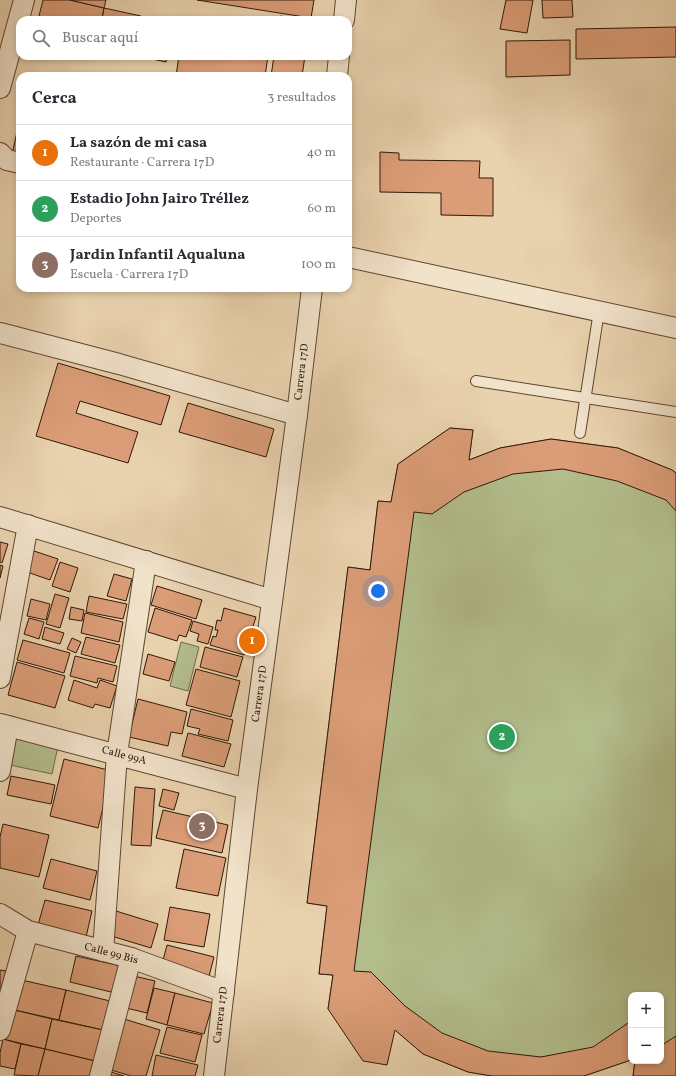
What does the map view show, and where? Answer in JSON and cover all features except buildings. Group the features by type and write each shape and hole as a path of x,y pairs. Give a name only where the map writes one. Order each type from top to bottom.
{"street":[{"path":"20,16 24,0"},
{"path":"344,16 346,0"},
{"path":"0,88 16,29"},
{"path":"337,72 339,60"},
{"path":"0,153 7,160 16,162"},
{"path":"352,258 676,328"},
{"name":"Carrera 17D","path":"214,1076 247,789 297,415 312,292"},
{"path":"0,333 119,364 297,415"},
{"path":"0,517 272,600"},
{"path":"0,678 28,525"},
{"path":"102,951 117,754 146,561"},
{"path":"0,771 4,725"},
{"name":"Calle 99A","path":"4,725 247,789"},
{"name":"Calle 99 Bis","path":"0,914 28,931 131,958 224,992"},
{"path":"0,1030 28,931"},
{"path":"100,1076 131,958"}],"lane":[{"path":"580,433 599,311"},
{"path":"476,381 676,412"}],"green space":[{"path":"450,428 473,430 469,460 500,448 551,439 618,448 676,473 676,1076 633,1076 635,1064 664,1064 664,992 628,992 628,1061 584,1076 492,1076 468,1072 423,1054 395,1030 328,1009 333,975 319,974 327,906 307,903 348,567 370,570 378,501 391,502 398,464"},
{"path":"181,642 199,647 188,691 170,686"},
{"path":"16,737 58,746 52,774 10,765"}],"place":[{"name":"La sazón de mi casa","path":"252,641"},
{"name":"Estadio John Jairo Tréllez","path":"502,737"},
{"name":"Jardin Infantil Aqualuna","path":"202,826"}]}
